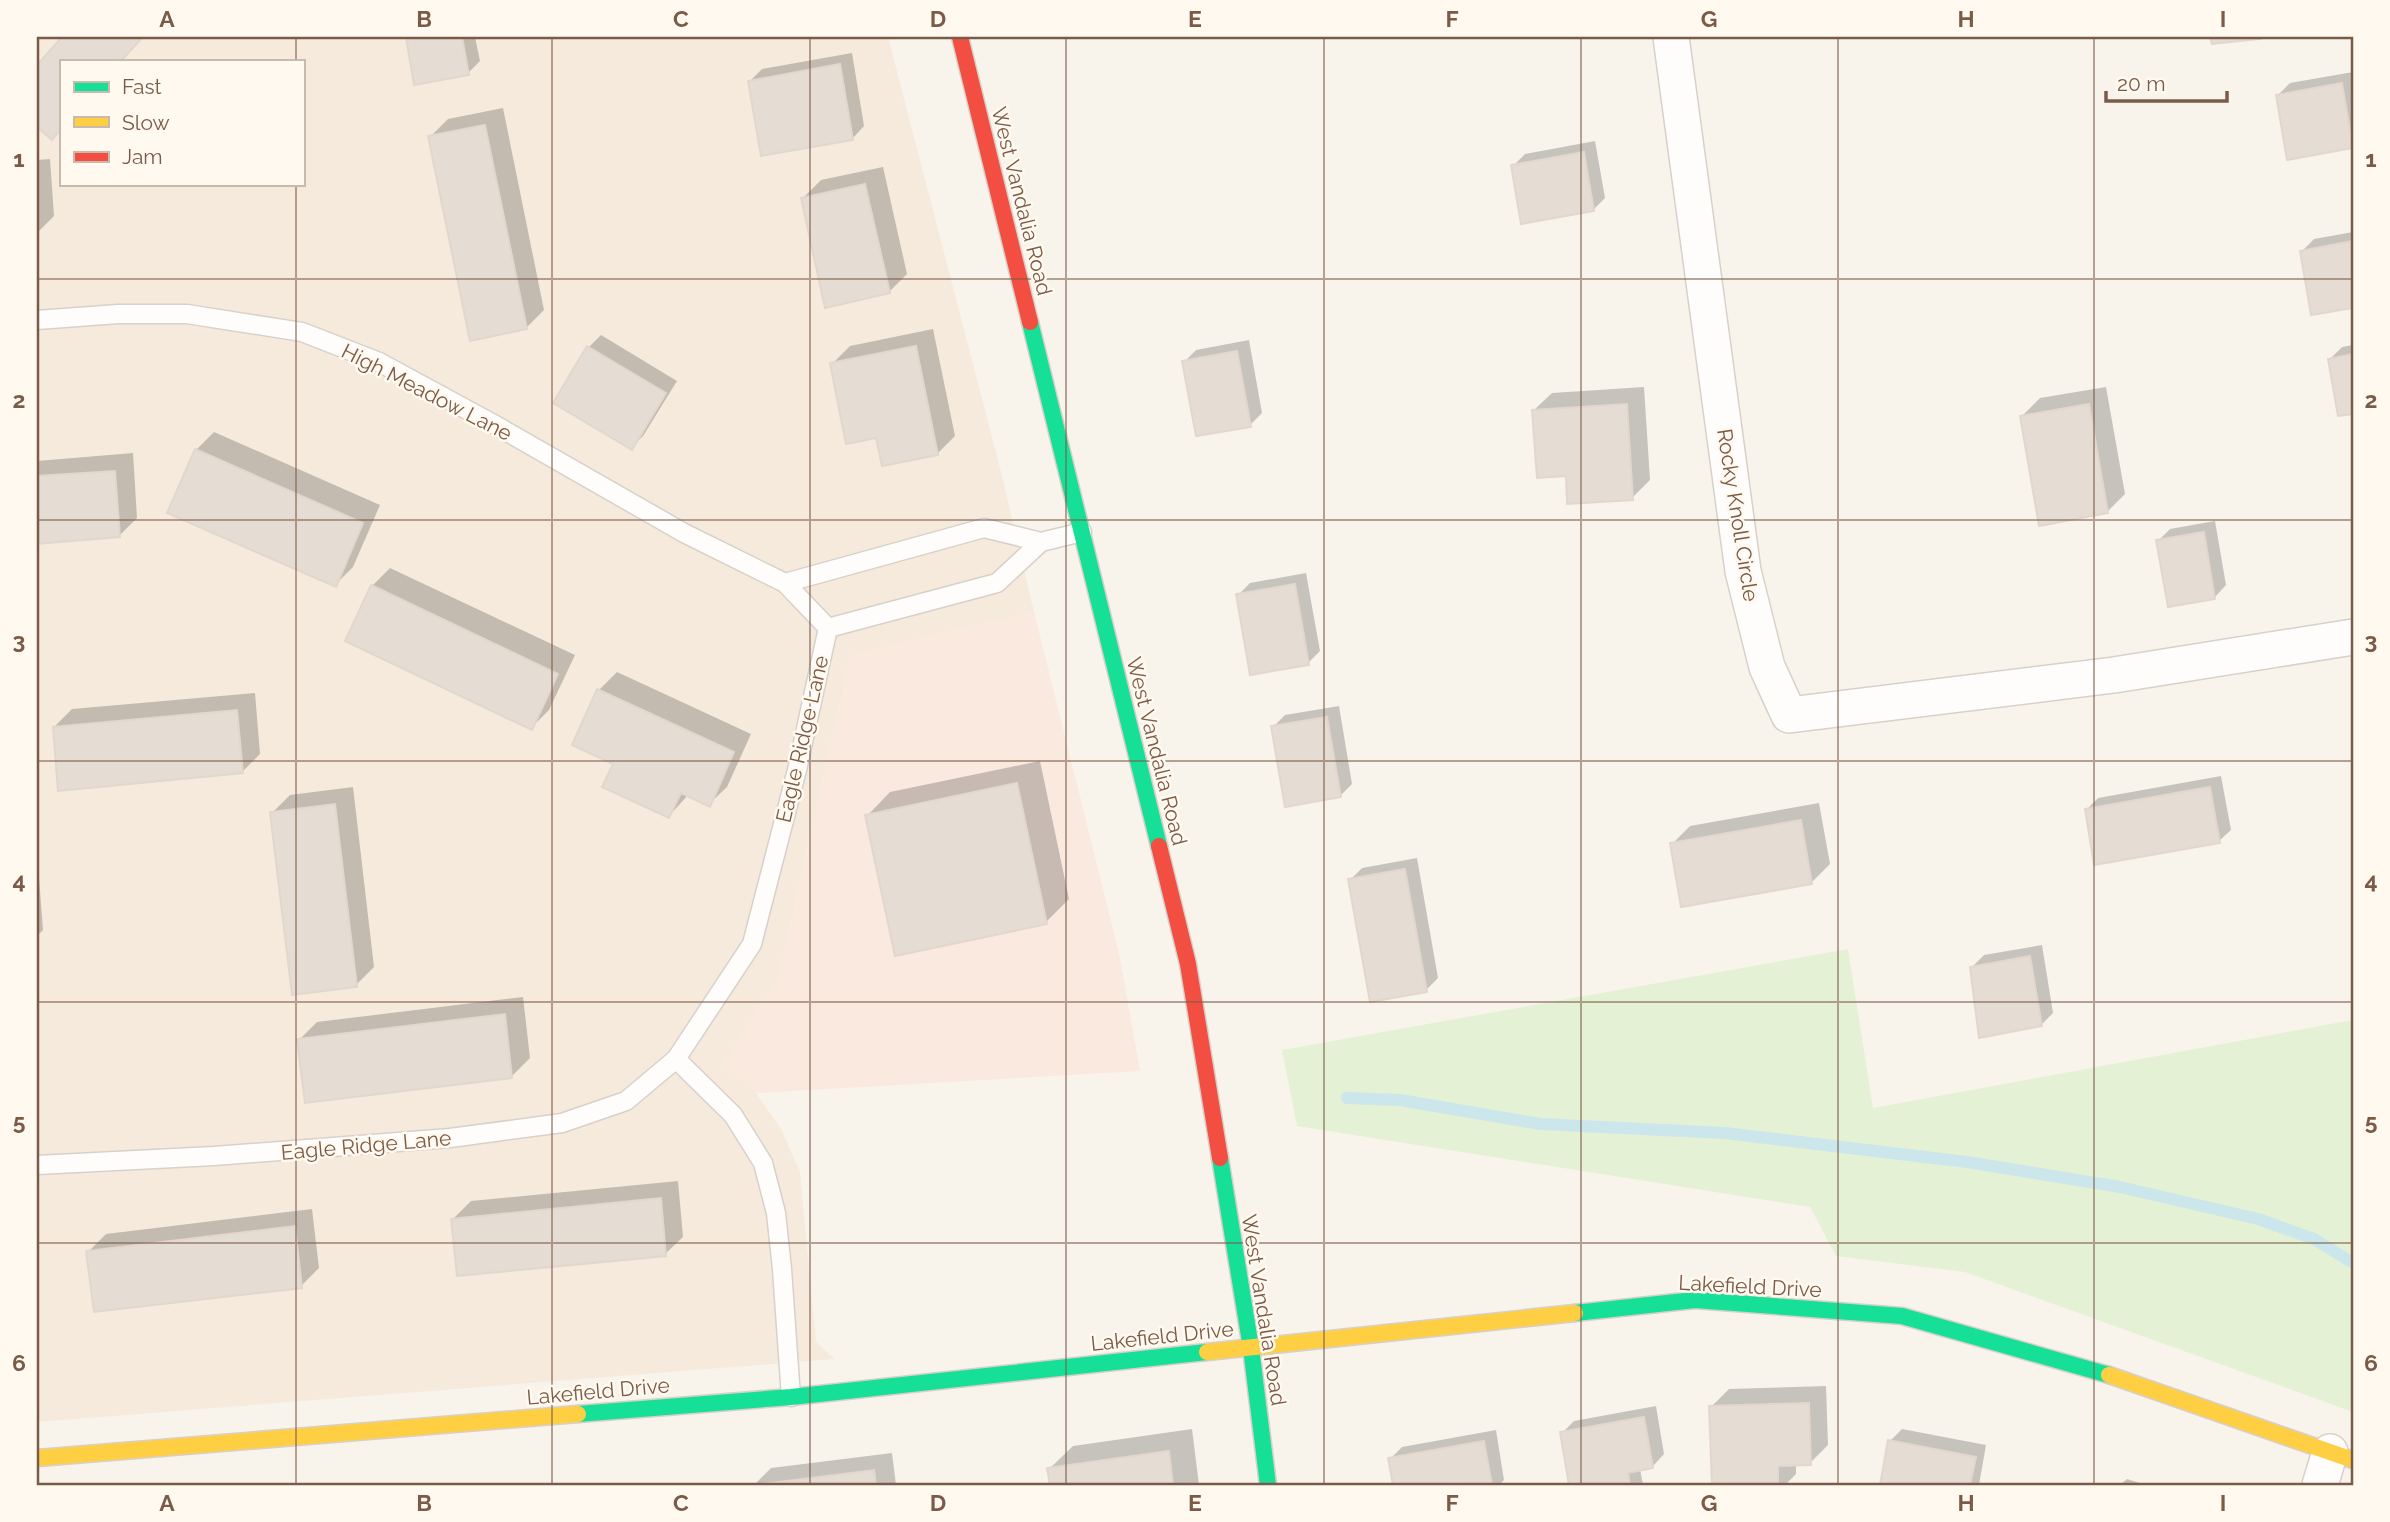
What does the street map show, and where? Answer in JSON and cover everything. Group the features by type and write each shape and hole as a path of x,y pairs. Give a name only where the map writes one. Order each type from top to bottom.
{"street":[{"name":"West Vandalia Road","path":"960,37 1188,964 1251,1348 1268,1485"},
{"name":"Rocky Knoll Circle","path":"1671,37 1743,570 1767,667 1789,715 2113,676 2353,637"},
{"name":"Lakefield Drive","path":"37,1458 791,1396 1695,1300 1902,1316 2082,1366 2341,1456"},
{"path":"2320,1485 2341,1456"}],"lane":[{"name":"High Meadow Lane","path":"37,320 118,314 187,314 302,332 379,362 684,533 785,583 828,628"},
{"path":"785,583 984,528 1041,542 1082,533"},
{"name":"Eagle Ridge Lane","path":"37,1165 365,1146 450,1138 562,1123 626,1101 676,1059 752,944 797,770 828,628 997,583 1041,542"},
{"path":"676,1059 733,1115 763,1163 776,1213 791,1396"}],"shaded area":[{"path":"37,37 888,37 1001,472 1034,612 851,655 779,977 724,1063 756,1093 781,1129 800,1172 816,1342 835,1359 37,1422"},
{"path":"1034,612 1119,953 1140,1071 756,1093 723,1064 779,977 851,655"}],"green space":[{"path":"1848,949 1873,1108 2353,1020 2353,1412 1965,1272 1836,1256 1810,1207 1297,1126 1282,1050"}],"building":[{"path":"62,37 143,37 122,60 60,60 60,130 52,140 37,127 37,65"},
{"path":"406,37 462,37 469,75 414,85"},
{"path":"2210,37 2259,37 2260,39 2212,44"},
{"path":"840,64 853,140 761,156 748,81"},
{"path":"2342,83 2353,148 2287,160 2276,95"},
{"path":"485,125 527,329 470,341 428,136"},
{"path":"1584,152 1594,211 1521,224 1511,165"},
{"path":"865,184 890,293 825,308 801,198"},
{"path":"2352,241 2353,308 2311,315 2300,251"},
{"path":"587,346 666,393 632,450 553,403"},
{"path":"916,346 938,455 882,466 876,438 846,444 830,363"},
{"path":"1237,351 1251,427 1196,436 1182,361"},
{"path":"2353,354 2353,414 2338,416 2328,359"},
{"path":"1627,404 1633,500 1567,504 1566,476 1537,478 1532,410"},
{"path":"2089,404 2108,513 2039,526 2020,416"},
{"path":"195,449 363,523 336,587 167,513"},
{"path":"115,471 120,537 37,544 37,476"},
{"path":"2204,532 2215,599 2168,607 2156,540"},
{"path":"1295,584 1309,665 1250,675 1236,594"},
{"path":"371,585 558,674 532,730 345,641"},
{"path":"597,689 734,752 710,807 681,793 669,818 602,787 613,764 572,745"},
{"path":"237,710 243,773 58,791 53,727"},
{"path":"1327,717 1341,797 1285,807 1271,726"},
{"path":"1017,783 1047,924 895,956 865,815"},
{"path":"2210,787 2220,843 2094,865 2085,809"},
{"path":"335,804 357,987 292,995 270,812"},
{"path":"1801,820 1812,884 1681,907 1670,843"},
{"path":"1405,869 1427,992 1370,1002 1348,879"},
{"path":"2030,956 2042,1026 1979,1038 1970,967"},
{"path":"505,1014 512,1078 305,1103 297,1039"},
{"path":"661,1198 666,1256 457,1276 451,1219"},
{"path":"295,1226 302,1288 94,1312 86,1251"},
{"path":"1809,1403 1811,1465 1778,1466 1778,1485 1712,1485 1709,1406"},
{"path":"1644,1417 1653,1468 1628,1473 1630,1485 1569,1485 1560,1432"},
{"path":"1888,1440 1976,1457 1970,1485 1880,1485"},
{"path":"1484,1441 1492,1485 1393,1485 1388,1458"},
{"path":"1169,1451 1173,1485 1050,1485 1047,1468"},
{"path":"874,1470 876,1485 754,1485"}],"waterway":[{"path":"1347,1098 1400,1100 1540,1124 1725,1133 1967,1162 2120,1187 2258,1219 2314,1239 2353,1263"}],"traffic: fast":[{"path":"1030,322 1159,846"},
{"path":"1220,1158 1251,1348 1268,1485"},
{"path":"1575,1313 1695,1300 1902,1316 2109,1375"},
{"path":"578,1414 791,1397 1207,1352"}],"traffic: slow":[{"path":"1207,1352 1575,1313"},
{"path":"2109,1375 2353,1460"},
{"path":"37,1458 578,1414"}],"traffic: jam":[{"path":"960,37 1030,322"},
{"path":"1159,846 1188,964 1220,1158"}]}
